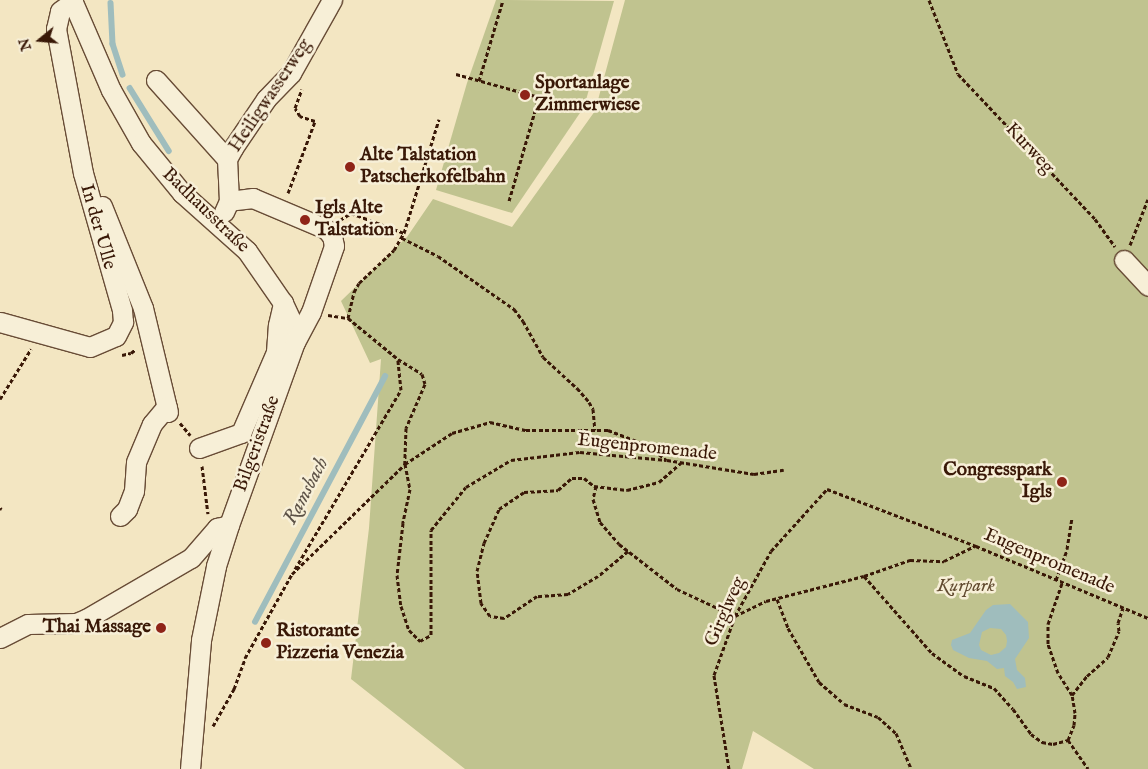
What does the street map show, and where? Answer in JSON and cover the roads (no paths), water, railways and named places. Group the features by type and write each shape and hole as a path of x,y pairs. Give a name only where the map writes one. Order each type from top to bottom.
{"street":[{"name":"Heiligwasserweg","path":"219,224 229,200 228,159 246,126 291,73 332,0"},
{"name":"In der Ulle","path":"0,322 90,347 116,336 123,322 83,173 56,29 60,11 72,1"},
{"name":"Badhausstraße","path":"72,1 110,90 142,143 182,193 248,251 283,303 292,322 295,342"},
{"path":"156,80 228,159"},
{"path":"83,173 94,188 140,297 168,409 152,424 136,462 134,491 127,509 120,516"},
{"name":"Bilgeristraße","path":"190,769 203,623 216,566 229,524 295,342 311,312 334,246 332,236 326,229 253,198 229,200"},
{"path":"1124,260 1148,286"},
{"path":"199,448 241,433 276,352 278,325 283,303"},
{"path":"0,638 28,624 76,623 86,619 191,558 217,528 229,524"}],"water":[{"path":"1010,604 1028,622 1029,638 1015,659 1017,670 1025,678 1026,687 1017,689 1013,682 1005,676 1004,668 997,669 987,661 969,658 953,650 952,640 970,633 986,610 993,605","holes":["990,628 1001,629 1006,635 1006,647 999,653 991,655 981,650 979,645 982,632"]}],"waterway":[{"name":"Ramsbach","path":"111,3 113,44 123,74"},
{"name":"Ramsbach","path":"130,88 169,151"},
{"name":"Ramsbach","path":"255,622 385,376"}],"place":[{"name":"Sportanlage Zimmerwiese","path":"525,95"},
{"name":"Alte Talstation Patscherkofelbahn","path":"350,167"},
{"name":"Igls Alte Talstation","path":"305,220"},
{"name":"Congresspark Igls","path":"1062,482"},
{"name":"Thai Massage","path":"161,628"},
{"name":"Ristorante Pizzeria Venezia","path":"266,643"}],"park label":[{"name":"Kurpark","path":"966,587"}]}
